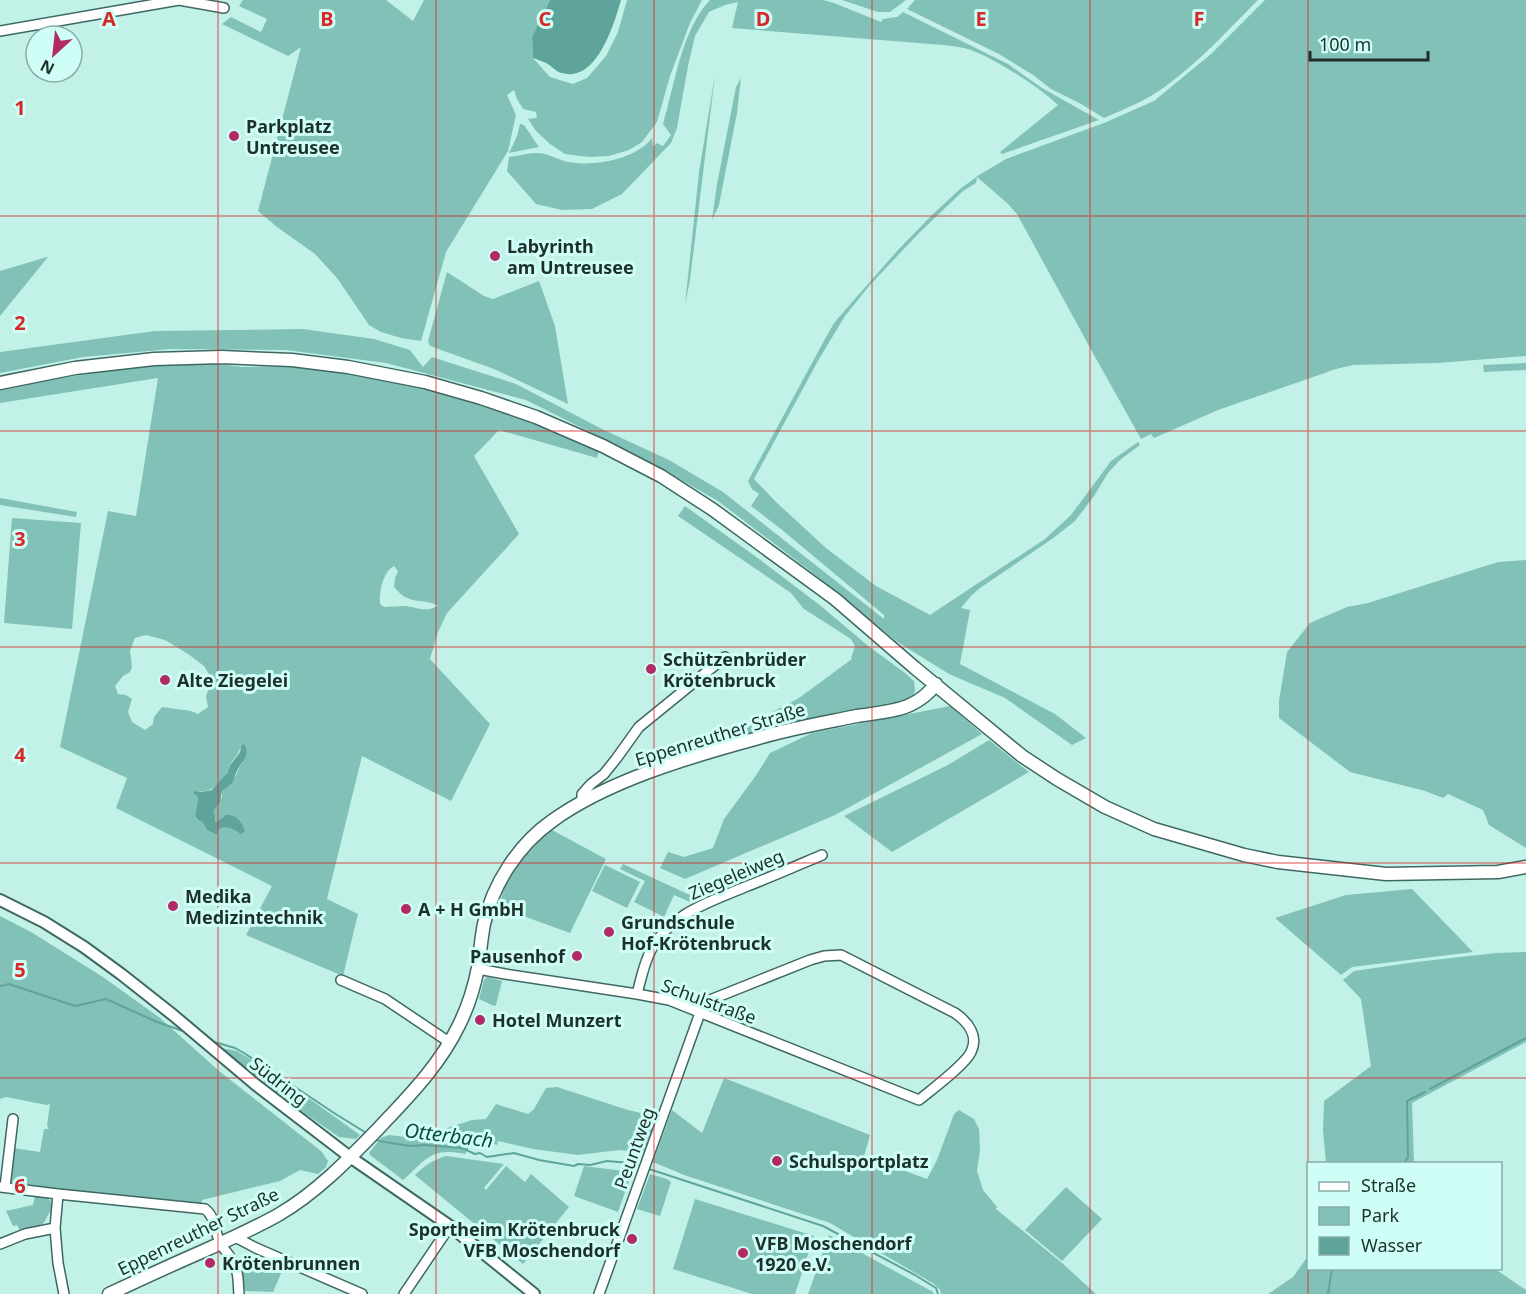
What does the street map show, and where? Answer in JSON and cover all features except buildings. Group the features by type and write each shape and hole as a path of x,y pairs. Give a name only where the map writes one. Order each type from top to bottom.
{"main road":[{"path":"0,383 86,366 154,359 221,357 292,360 348,367 409,378 481,398 536,417 603,446 661,477 712,509 835,599 1022,756 1105,807 1154,829 1244,855 1278,862 1386,874 1498,872 1526,867"},
{"name":"Eppenreuther Straße","path":"109,1294 236,1237 301,1200 350,1157 386,1121 428,1073 458,1027 469,1003 478,969 484,924 490,903 513,859 548,824 574,805 638,776 756,738 908,706 930,692 936,684"}],"street":[{"path":"0,31 178,0 224,8"},
{"name":"Eppenreuther Straße","path":"582,802 581,798 586,789 610,766 639,727 724,657"},
{"name":"Ziegeleiweg","path":"636,994 651,950 673,923 698,906 822,855"},
{"name":"Südring","path":"0,900 44,922 84,947 174,1015 232,1065 350,1157 450,1226 534,1294"},
{"name":"Schulstraße","path":"478,969 669,1000 700,1013 920,1100 963,1062 971,1052 974,1041 971,1029 965,1020 955,1013 841,956 824,956 810,960 714,998 705,1002 700,1013"},
{"path":"340,980 386,999 449,1042"},
{"name":"Peuntweg","path":"599,1294 700,1013"},
{"path":"13,1119 2,1187 205,1209 210,1213 220,1244 232,1257 237,1271 239,1294"},
{"path":"58,1194 55,1228 64,1294"},
{"path":"404,1294 450,1226"},
{"path":"0,1244 25,1234 55,1228"},
{"path":"236,1237 362,1294"}],"green space":[{"path":"243,0 386,0 413,21 424,0 550,0 532,37 533,58 550,77 573,84 587,78 606,56 618,32 627,0 702,0 690,23 670,76 657,122 642,142 629,150 609,156 589,157 565,154 536,131 528,119 537,118 536,112 523,109 514,90 507,95 516,115 508,151 446,252 421,341 381,332 369,325 337,278 315,254 258,211 301,47 288,56 222,24 231,17 261,32 267,19 239,6"},
{"path":"710,0 823,0 881,22 883,19 897,17 903,12 1008,64 1042,88 1099,120 1002,154 1000,152 1058,105 1029,82 1004,67 981,54 953,46 732,28 738,2 709,12 695,36 677,128 671,143 622,194 592,209 562,210 536,204 507,171 509,157 541,153 575,163 599,163 635,152 652,138 653,147 657,143 663,146 671,135 663,124 680,59 692,27"},
{"path":"842,0 906,0 890,12 878,12"},
{"path":"915,0 1258,0 1202,56 1166,86 1144,100 1104,118 1051,89 999,54 907,9"},
{"path":"1265,0 1526,0 1526,356 1437,363 1353,365 1218,410 1154,438 1151,434 1141,439 1017,214 977,177 976,183 963,191 920,232 869,286 845,316 754,479 826,548 876,586 930,615 1045,539 1071,515 1111,461 1138,442 1140,445 1120,460 1108,473 1075,521 980,588 961,608 970,610 960,664 1055,714 1086,738 1072,745 1005,698 949,674 896,641 809,570 718,501 646,460 526,400 386,363 286,350 171,349 83,357 0,373 0,352 155,331 303,329 374,339 410,350 423,367 432,357 516,384 602,429 669,460 723,492 884,619 884,615 751,506 759,494 752,489 748,481 834,323 898,250 960,189 979,175 1006,159 1104,123 1154,101 1211,54"},
{"path":"715,75 690,280 685,305 699,172"},
{"path":"741,78 737,113 719,205 712,220 736,87"},
{"path":"520,124 524,125 539,147 509,153 517,136"},
{"path":"48,257 0,316 0,271"},
{"path":"447,272 484,296 493,299 539,281 555,326 568,404 494,369 430,346 428,341"},
{"path":"210,363 243,367 306,366 378,373 514,414 599,451 597,458 499,430 474,456 519,534 447,613 438,632 430,659 490,724 451,801 362,756 327,899 358,914 343,976 246,935 272,886 116,808 127,778 60,747 108,511 136,516 158,378 0,403 0,387 157,364","holes":["394,566 398,571 394,587 401,594 409,599 430,602 438,606 425,609 404,606 384,607 380,604 383,582 387,573","146,635 165,640 204,666 211,683 206,696 208,707 198,714 162,707 154,717 153,724 145,730 132,722 128,712 132,699 118,694 115,686 123,676 130,672 132,667 130,651 135,638","241,746 243,762 232,782 222,791 222,797 212,811 214,822 224,816 238,833 224,828 219,829 217,835 207,830 195,815 198,800 196,791 206,791 218,784"]},
{"path":"1526,363 1526,370 1484,372 1483,365"},
{"path":"0,498 77,512 76,517 0,505"},
{"path":"685,506 821,606 867,645 905,673 914,681 913,697 735,737 761,718 799,698 852,659 855,646 851,639 804,609 791,593 678,516"},
{"path":"12,518 81,523 72,629 4,623"},
{"path":"1526,560 1526,848 1489,825 1483,810 1448,794 1443,798 1425,791 1350,772 1279,718 1279,701 1287,652 1310,623 1347,607 1368,603 1498,562"},
{"path":"950,706 982,734 835,815 685,879 660,868 668,852 684,857 713,848 724,819 770,753 812,733"},
{"path":"989,740 1029,772 892,852 844,816 948,765"},
{"path":"550,829 606,859 570,933 501,908 502,896 511,875"},
{"path":"623,864 692,896 690,902 674,895 664,917 634,902 645,881 620,869"},
{"path":"605,865 640,882 627,908 592,891"},
{"path":"1412,889 1473,952 1352,967 1341,975 1275,918 1346,895"},
{"path":"0,916 31,932 103,977 160,1018 219,1071 321,1151 328,1161 326,1167 318,1174 300,1170 280,1181 202,1200 200,1207 9,1185 13,1148 40,1152 44,1129 49,1129 47,1126 50,1104 6,1097 0,1099"},
{"path":"1526,952 1526,1042 1412,1103 1414,1162 1326,1162 1323,1131 1324,1101 1371,1066 1361,999 1343,980 1354,971 1496,953"},
{"path":"487,977 502,981 494,1006 479,999"},
{"path":"222,1048 237,1051 275,1074 360,1135 356,1139 339,1137 290,1103"},
{"path":"724,1078 870,1135 864,1156 927,1179 937,1160 954,1114 959,1110 974,1119 979,1129 980,1151 977,1171 983,1190 997,1207 996,1209 1096,1294 941,1294 934,1284 830,1223 684,1175 653,1162 672,1110 702,1133"},
{"path":"557,1087 628,1110 659,1117 645,1153 619,1150 578,1155 533,1149 498,1141 497,1145 474,1138 465,1154 444,1152 436,1154 424,1161 403,1180 369,1153 381,1138 389,1135 414,1138 430,1135 472,1120 486,1119 496,1104 528,1114 534,1109 546,1088"},
{"path":"446,1156 504,1164 484,1188 486,1190 506,1166 525,1182 531,1174 569,1207 523,1264 415,1175 429,1163"},
{"path":"584,1166 632,1172 618,1212 574,1196"},
{"path":"650,1174 671,1182 660,1216 637,1209"},
{"path":"1066,1187 1102,1219 1062,1261 1025,1230"},
{"path":"35,1196 51,1201 51,1210 43,1224 20,1231 17,1225 13,1226 6,1211 33,1205"},
{"name":"VFB Moschendorf 1920 e.V.","path":"695,1199 814,1236 795,1294 752,1294 673,1269"},
{"path":"829,1235 933,1292 934,1294 808,1294"},
{"path":"248,1256 260,1258 283,1269 273,1292 245,1291 242,1267"},
{"path":"1307,1257 1307,1270 1496,1270 1526,1290 1526,1294 1268,1294 1293,1277"}],"water":[{"path":"550,0 621,0 602,49 594,61 585,69 574,74 560,72 533,58 532,37"},
{"path":"244,744 247,751 245,758 233,782 222,791 220,802 213,811 215,822 229,815 240,822 245,831 241,834 230,828 222,828 219,829 217,835 207,830 197,819 195,815 198,800 194,791 212,790 227,773"}],"waterway":[{"name":"Otterbach","path":"0,986 9,984 75,1006 106,999 157,1022 186,1032"},
{"path":"1430,1089 1526,1038"},
{"name":"Otterbach","path":"211,1041 244,1053 368,1134"},
{"path":"1405,1162 1408,1157 1407,1101 1425,1092"},
{"name":"Otterbach","path":"375,1138 379,1141 410,1146 462,1148 487,1157 514,1153 574,1166 607,1161 641,1166"},
{"name":"Otterbach","path":"646,1168 823,1226 915,1275 936,1288 938,1294"},
{"path":"1328,1294 1332,1270"}],"place":[{"name":"Parkplatz Untreusee","path":"234,136"},
{"name":"Labyrinth am Untreusee","path":"495,256"},
{"name":"Schützenbrüder Krötenbruck","path":"651,669"},
{"name":"Alte Ziegelei","path":"165,680"},
{"name":"Medika Medizintechnik","path":"173,906"},
{"name":"A + H GmbH","path":"406,909"},
{"name":"Grundschule Hof-Krötenbruck","path":"609,932"},
{"name":"Pausenhof","path":"577,956"},
{"name":"Hotel Munzert","path":"480,1020"},
{"name":"Schulsportplatz","path":"777,1161"},
{"name":"Sportheim Krötenbruck VFB Moschendorf","path":"632,1239"},
{"name":"VFB Moschendorf 1920 e.V.","path":"743,1253"},
{"name":"Krötenbrunnen","path":"210,1263"}]}
